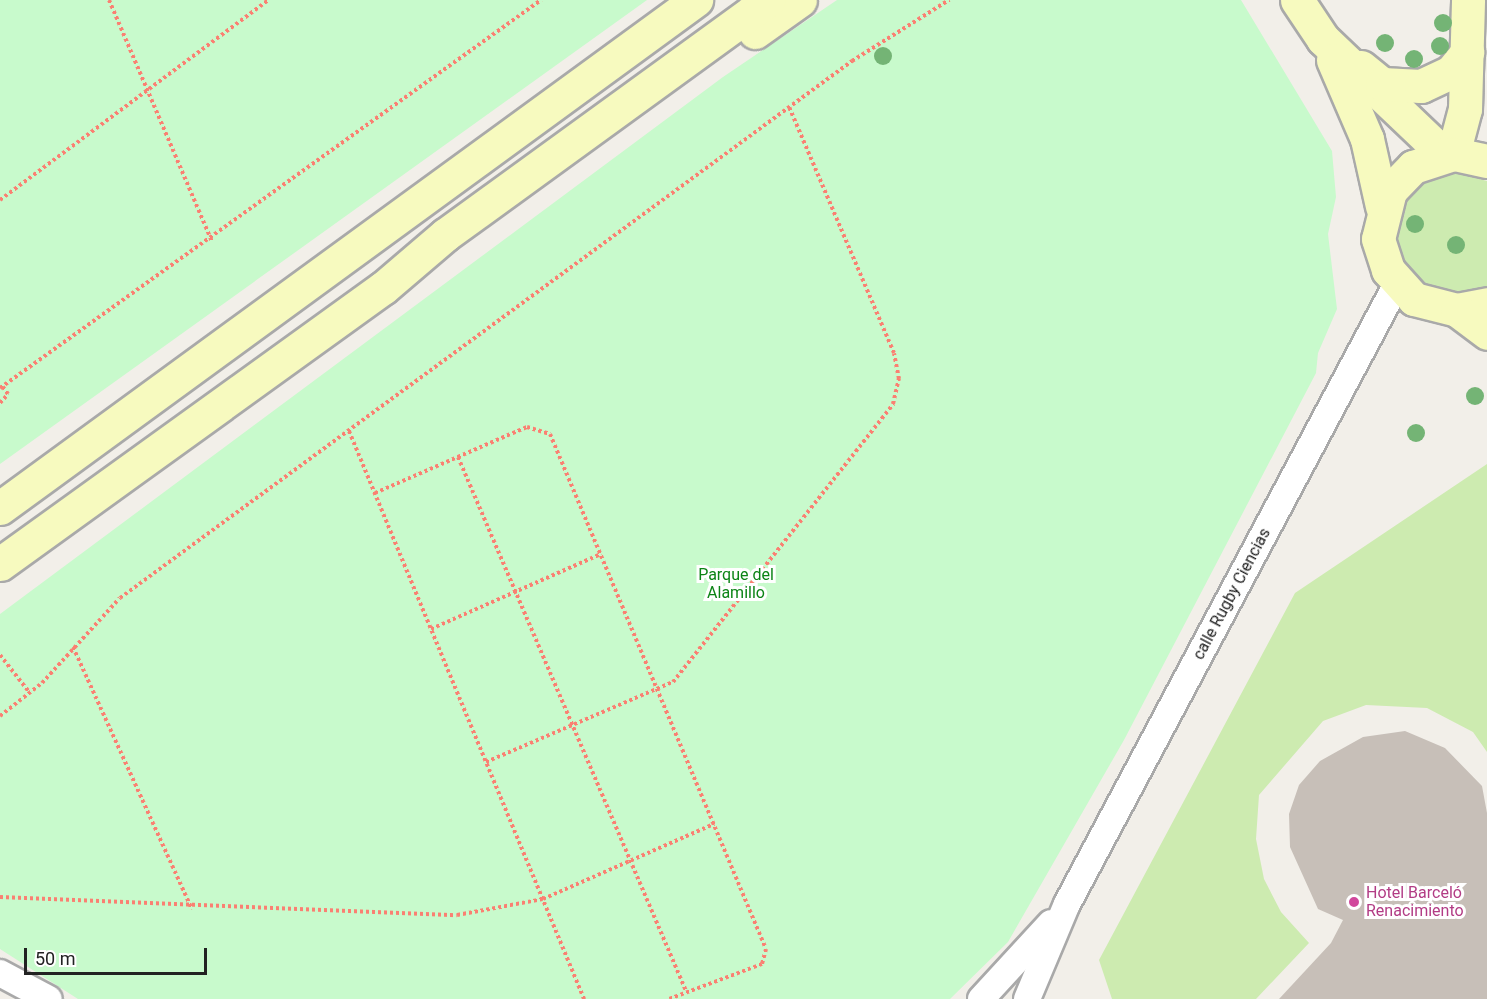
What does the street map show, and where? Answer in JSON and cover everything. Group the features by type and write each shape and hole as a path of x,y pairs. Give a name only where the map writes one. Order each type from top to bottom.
{"main road":[{"path":"0,508 696,0"},
{"path":"0,564 383,288 445,236 769,0"},
{"path":"383,288 460,249 800,0"},
{"path":"1298,0 1323,39 1367,139 1382,206 1378,239 1397,284 1435,308 1472,307 1487,333"},
{"path":"1382,206 1400,177 1449,154 1465,109 1468,0"},
{"path":"1323,39 1382,84 1403,86 1433,82 1467,52"},
{"path":"1323,39 1449,154 1487,161"}],"street":[{"name":"calle Rugby Ciencias","path":"1067,904 1397,284"},
{"path":"981,999 1067,904"},
{"path":"1027,999 1067,904"},
{"path":"0,973 49,999"}],"path":[{"path":"109,0 212,242"},
{"path":"0,200 268,0"},
{"path":"0,403 8,394 1,387 212,242 542,0"},
{"path":"0,716 30,693 120,598 789,107 949,0"},
{"path":"486,762 658,691 673,682 895,395 899,379 894,353 789,107"},
{"path":"375,493 527,427 544,428 764,940 765,957 752,969 669,999"},
{"path":"348,431 584,999"},
{"path":"458,457 628,861 686,991"},
{"path":"431,629 600,554"},
{"path":"74,647 192,909"},
{"path":"0,655 30,693"},
{"path":"0,897 192,909 437,916 543,899 714,824"}],"green space":[{"path":"0,0 647,0 0,464"},
{"name":"Parque del Alamillo","path":"837,0 1241,0 1332,151 1336,197 1328,234 1337,309 1318,353 1316,373 1124,740 1008,942 950,999 78,999 0,949 0,614 723,77"},
{"path":"1454,172 1487,181 1487,289 1473,296 1421,289 1397,262 1392,227 1406,194 1436,174"},
{"path":"1487,464 1487,752 1473,732 1427,708 1366,705 1323,721 1259,795 1256,839 1264,879 1281,912 1309,943 1256,999 1112,999 1099,960 1295,593"}],"building":[{"path":"1405,731 1445,748 1482,786 1487,813 1487,999 1279,999 1331,943 1343,920 1318,909 1290,847 1289,814 1299,785 1320,761 1363,737"}],"place":[{"name":"Hotel Barceló Renacimiento","path":"1354,902"}]}
